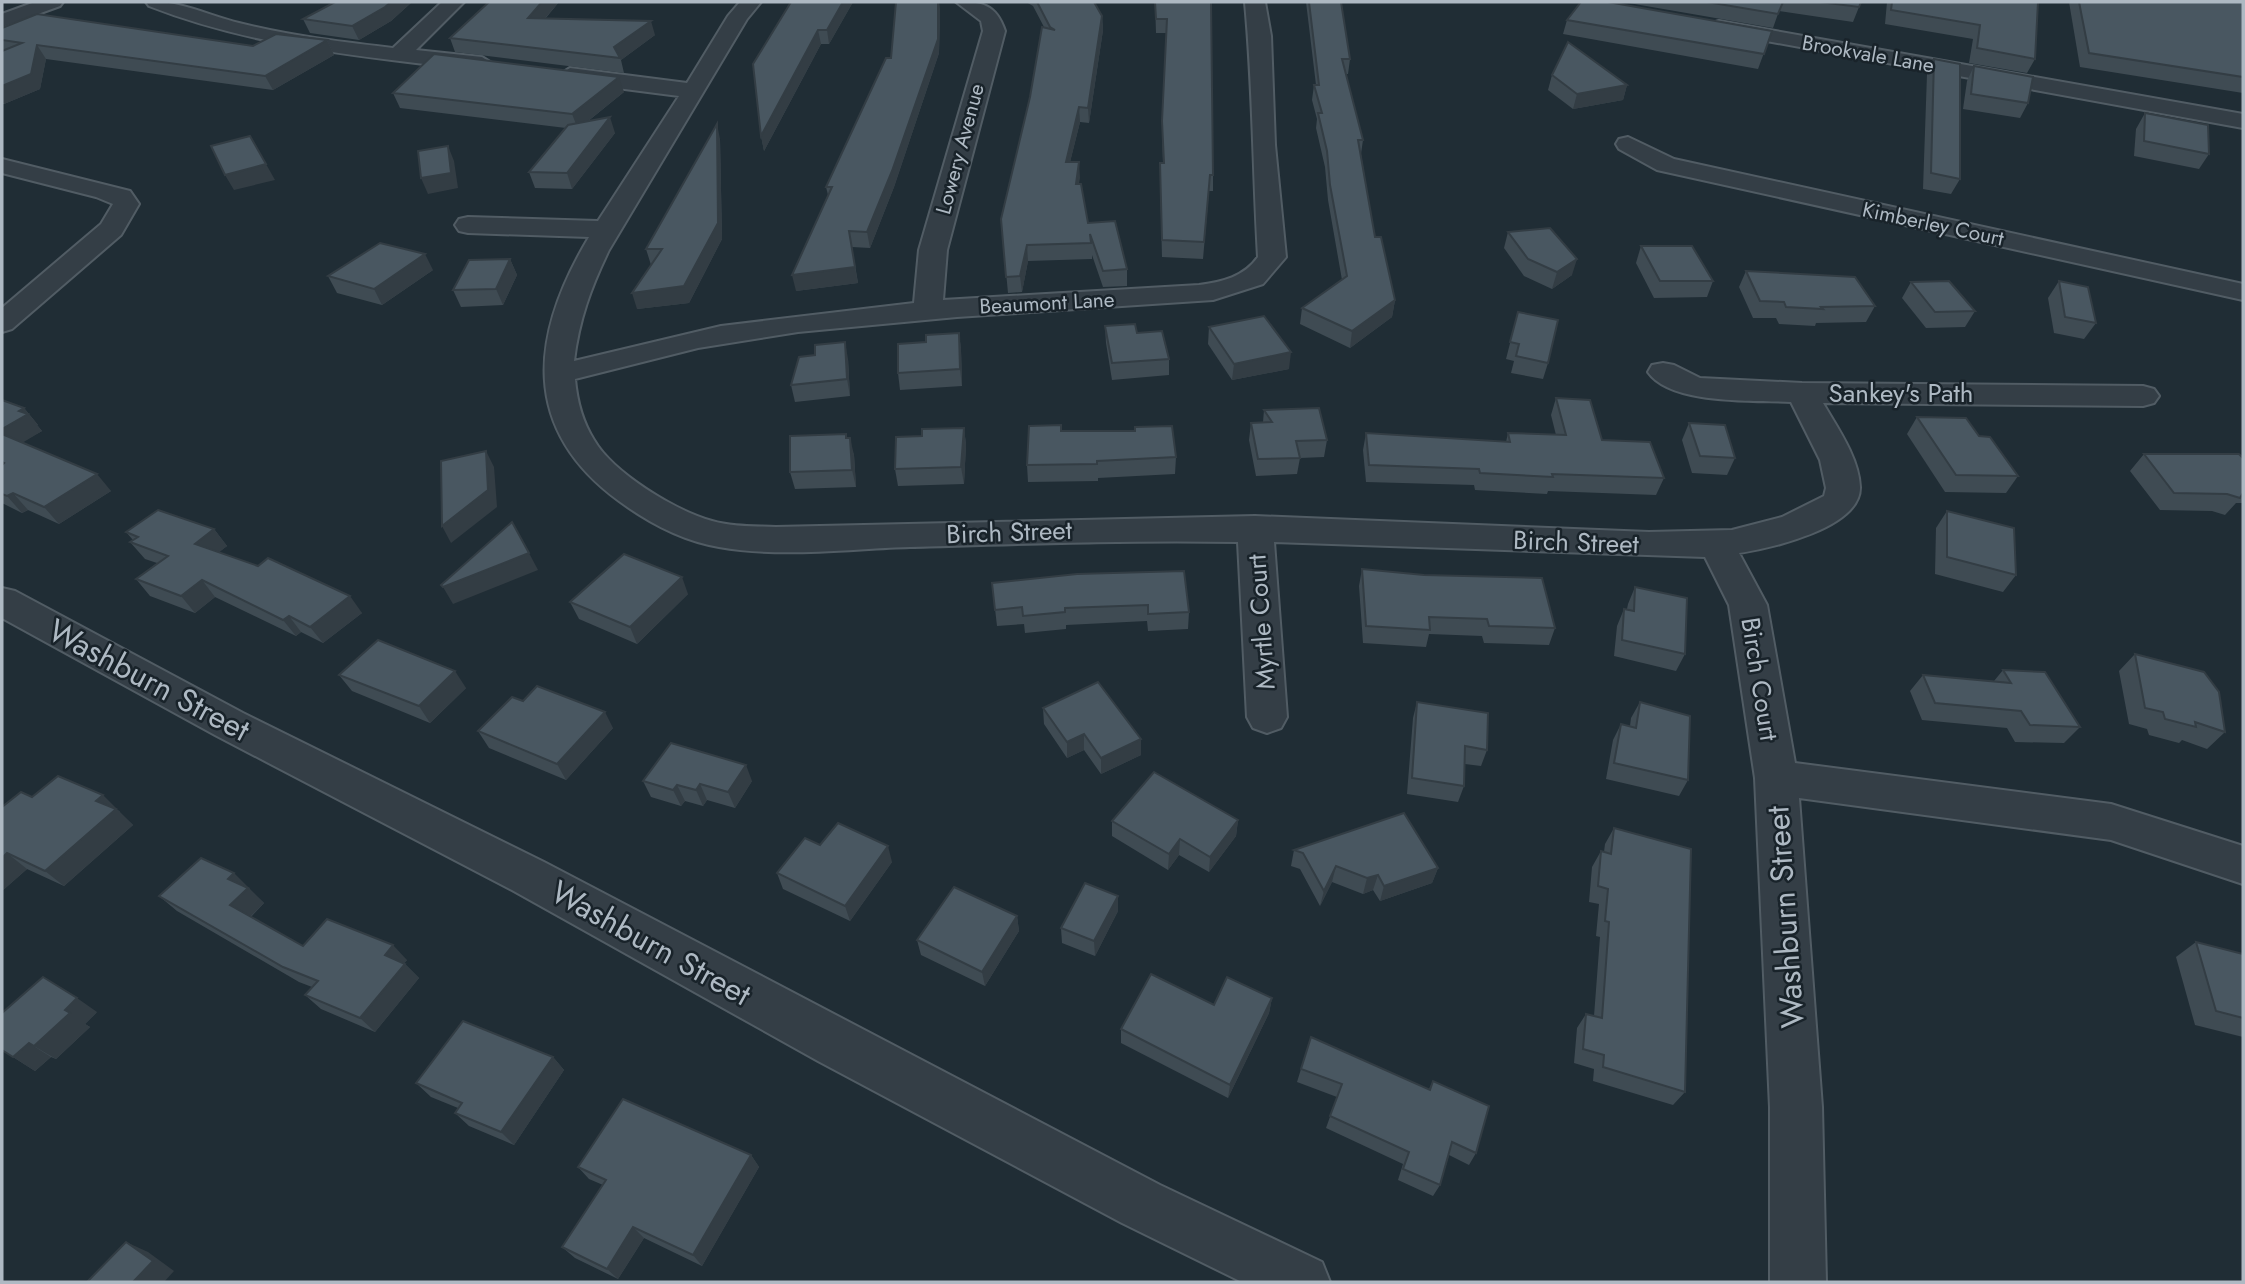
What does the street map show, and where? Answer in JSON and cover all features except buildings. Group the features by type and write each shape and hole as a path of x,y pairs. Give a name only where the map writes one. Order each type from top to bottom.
{"street":[{"path":"2,21 53,2"},
{"path":"156,2 213,25 247,33 507,67"},
{"path":"399,54 454,2"},
{"name":"Birch Street","path":"751,2 738,16 604,229 571,299 558,351 558,374 564,408 577,442 608,477 674,517 714,535 782,539 1094,529 1255,528 1596,545 1717,545 1773,536 1827,512 1841,499 1843,481 1837,462 1802,393"},
{"name":"Lowery Avenue","path":"928,310 933,250 993,31 990,18 966,2"},
{"name":"Beaumont Lane","path":"558,374 743,331 928,310 1182,295 1230,288 1259,276 1272,257 1263,145 1260,36 1255,2"},
{"name":"Brookvale Lane","path":"1699,24 2243,121"},
{"path":"547,72 693,91"},
{"name":"Kimberley Court","path":"1628,144 1666,164 2243,292"},
{"path":"2,166 105,191 121,196 127,204 112,229 2,323"},
{"path":"468,225 604,229"},
{"name":"Sankey's Path","path":"1663,372 1694,387 1802,393 2143,396"},
{"name":"Myrtle Court","path":"1255,528 1267,717"},
{"name":"Birch Court","path":"1717,545 1748,606 1776,778"},
{"name":"Washburn Street","path":"2,601 229,724 528,876 848,1051 1141,1204 1302,1282"},
{"name":"Washburn Street","path":"1798,1282 1796,1107 1776,778 2111,822 2243,865"}]}
